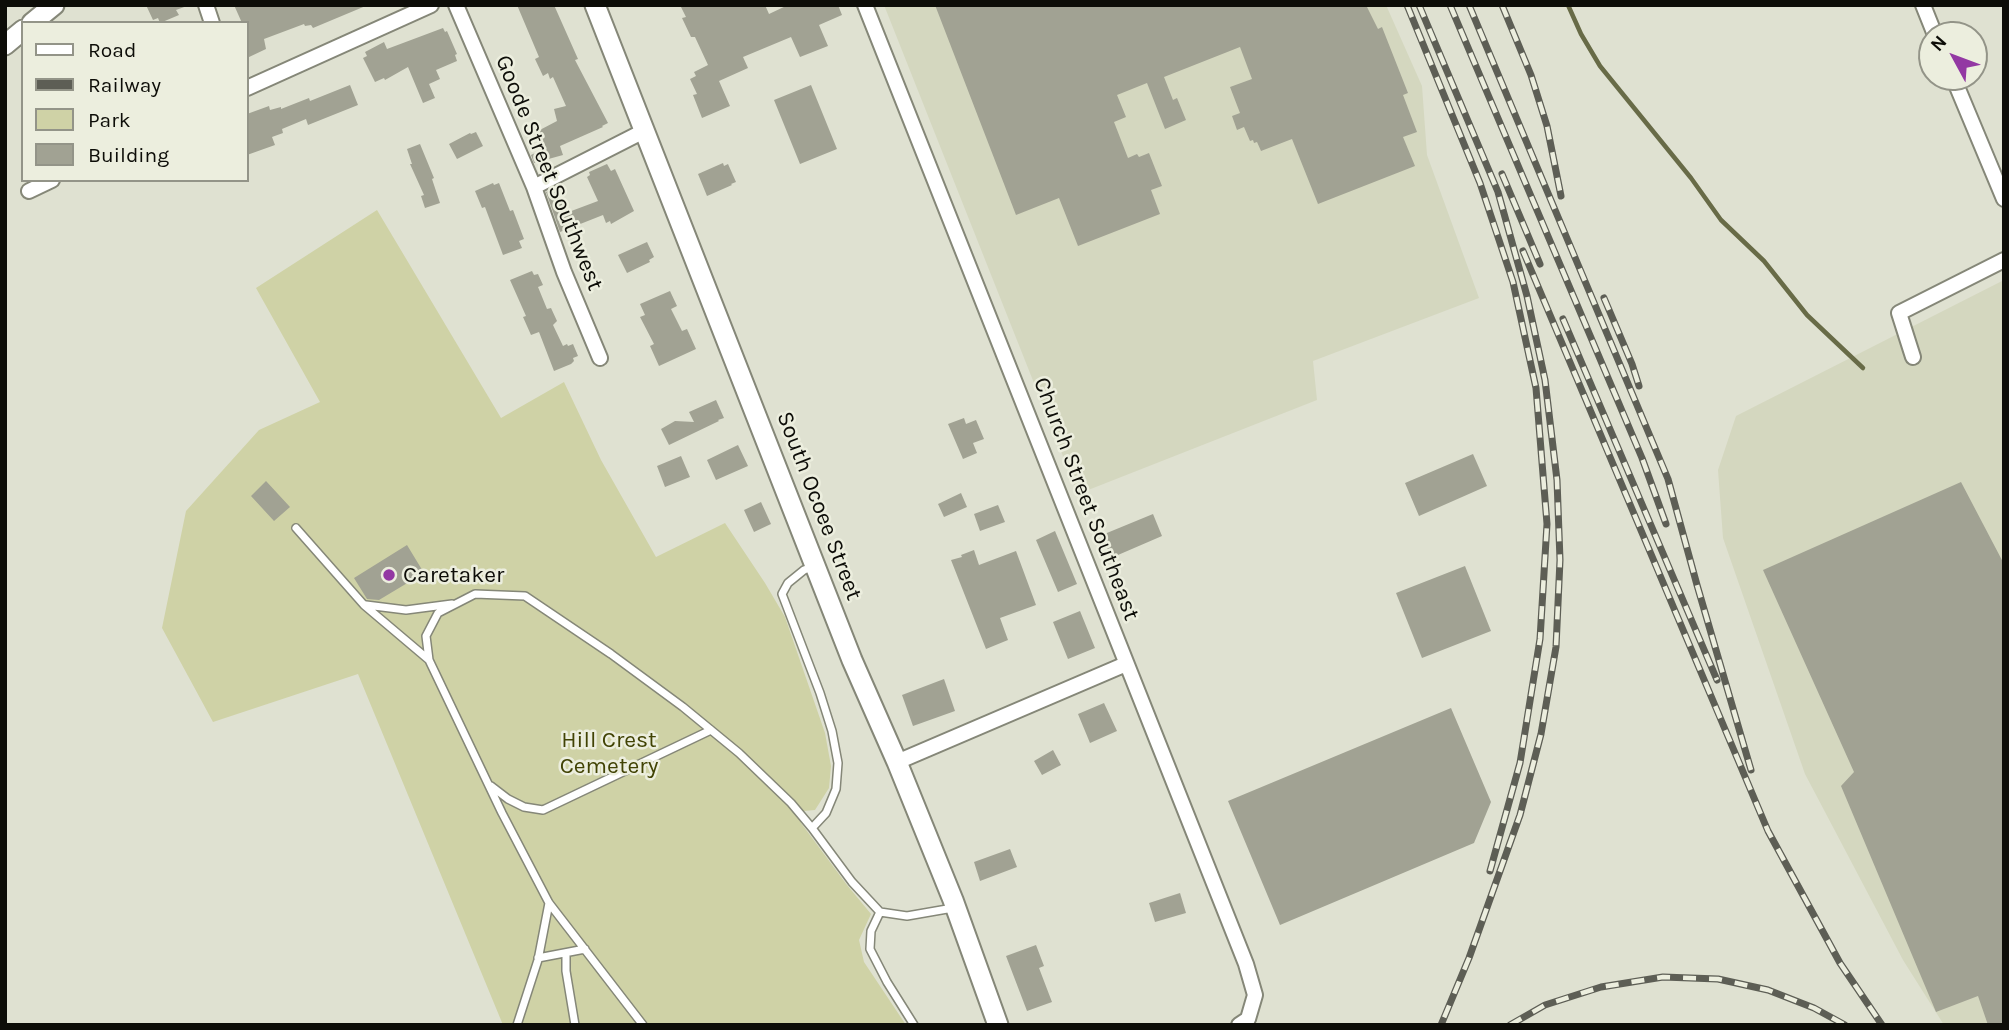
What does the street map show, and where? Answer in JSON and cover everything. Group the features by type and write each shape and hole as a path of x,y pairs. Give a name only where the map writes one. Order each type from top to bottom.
{"street":[{"path":"34,21 54,5"},
{"path":"248,88 431,5"},
{"name":"Goode Street Southwest","path":"456,5 534,187 564,272 600,358"},
{"name":"South Ocoee Street","path":"595,5 852,660 897,762 955,907 998,1025"},
{"name":"Church Street Southeast","path":"866,5 1246,964 1255,995 1248,1018 1239,1025"},
{"path":"5,45 21,32"},
{"path":"1959,91 2004,199"},
{"path":"534,187 644,131"},
{"path":"29,191 48,182"},
{"path":"1913,357 1899,313 2004,260"},
{"path":"897,762 1126,664"}],"lane":[{"path":"296,528 364,605 429,660"},
{"path":"812,828 826,813 835,789 838,764 832,731 820,693 782,594 789,583 804,570 816,566"},
{"path":"643,1025 549,903 429,660 426,636 438,614 475,594 525,596 683,706 739,753 783,795 812,828 852,882 880,912 907,916 955,907"},
{"path":"364,605 406,610 459,603"},
{"path":"488,784 524,807 543,810 711,730"},
{"path":"517,1025 538,958 549,903"},
{"path":"880,912 871,931 870,949 914,1025"},
{"path":"538,958 585,949"},
{"path":"566,953 566,971 575,1025"}],"shaded area":[{"path":"884,5 1386,5 1422,86 1427,155 1479,298 1313,361 1317,400 1078,494"},
{"path":"2004,280 2004,1025 1944,1025 1903,960 1805,774 1723,538 1718,470 1736,416"}],"green space":[{"name":"Hill Crest Cemetery","path":"377,210 501,418 564,382 601,460 656,557 725,523 765,583 785,617 825,733 831,766 829,788 815,810 804,811 801,823 871,914 859,940 864,962 906,1025 503,1025 358,674 213,722 162,628 186,511 259,430 320,402 256,288"}],"building":[{"path":"146,5 187,5 176,10 179,15 165,21 159,21 158,18 153,20"},
{"path":"234,5 368,5 313,28 304,24 264,39 266,49 248,58 248,21 241,21"},
{"path":"517,5 554,5 578,59 575,60 608,123 560,146 563,155 534,163 531,155 545,148 536,132 557,121 554,109 566,106 553,77 550,79 548,73 543,76 535,59 539,57"},
{"path":"680,5 765,5 769,14 788,5 838,5 842,15 819,25 828,46 800,57 791,37 743,57 748,68 719,81 730,106 702,118 693,95 697,94 690,79 696,76 694,72 708,65 695,37 691,37 682,18 686,17"},
{"path":"935,5 1366,5 1378,29 1382,27 1408,93 1403,95 1417,132 1403,137 1415,166 1318,204 1292,139 1261,151 1257,142 1250,141 1244,127 1237,130 1232,116 1240,113 1230,87 1252,79 1240,47 1164,77 1173,100 1177,98 1186,120 1165,129 1147,83 1117,95 1126,117 1114,122 1128,158 1149,153 1162,186 1151,190 1160,214 1078,246 1059,198 1016,215"},
{"path":"443,28 457,54 457,61 436,70 440,79 429,84 435,98 423,103 408,67 385,80 384,78 375,82 363,58 367,56 365,52 384,42 387,49"},
{"path":"350,85 358,105 308,125 306,119 282,129 283,133 272,137 275,145 248,155 248,114 269,106 270,110 281,109 309,98 310,101"},
{"path":"811,85 837,149 800,164 774,100"},
{"path":"476,132 483,146 457,159 449,144"},
{"path":"420,144 434,178 432,179 440,203 425,208 421,196 424,195 410,164 407,149"},
{"path":"723,163 724,166 728,164 736,182 707,196 698,174"},
{"path":"607,164 611,171 615,169 634,211 611,224 610,221 606,223 603,215 560,232 546,192 555,187 566,213 598,201 587,177 589,172"},
{"path":"499,183 524,239 519,241 522,248 503,255 485,207 482,208 475,191"},
{"path":"647,242 654,257 650,262 627,273 618,255"},
{"path":"532,271 534,275 538,274 543,285 538,287 547,309 551,308 557,321 553,325 563,346 573,344 578,356 573,358 571,364 554,371 539,332 531,335 523,317 526,316 510,280"},
{"path":"670,291 677,306 671,309 682,331 687,329 696,349 659,366 650,346 654,344 640,317 645,315 640,304"},
{"path":"716,400 724,418 669,445 661,429 675,421 694,422 689,412"},
{"path":"964,418 966,424 976,420 984,439 973,443 977,453 963,459 948,424"},
{"path":"738,445 748,466 716,480 707,460"},
{"path":"1473,454 1487,486 1419,516 1405,483"},
{"path":"681,456 690,477 665,487 657,466"},
{"path":"266,481 290,507 274,521 251,496"},
{"path":"1961,482 2004,564 2004,1025 1988,1025 1978,996 1936,1012 1841,786 1854,772 1763,570"},
{"path":"961,493 967,507 944,517 938,504"},
{"path":"761,502 771,524 754,532 744,510"},
{"path":"998,505 1005,522 980,531 974,514"},
{"path":"1153,514 1162,536 1111,558 1102,535"},
{"path":"1055,531 1077,584 1058,592 1036,540"},
{"name":"Caretaker","path":"407,545 424,573 379,600 367,599 354,578"},
{"path":"974,550 979,565 1016,551 1036,605 1000,618 1008,640 986,649 951,560"},
{"path":"1465,566 1491,631 1422,658 1396,593"},
{"path":"1080,611 1095,648 1068,659 1053,622"},
{"path":"944,679 955,711 913,726 902,695"},
{"path":"1104,703 1117,731 1090,743 1078,714"},
{"path":"1451,708 1491,802 1474,843 1280,925 1228,801"},
{"path":"1053,750 1061,765 1042,775 1034,761"},
{"path":"1010,849 1017,867 980,881 974,862"},
{"path":"1180,893 1186,913 1155,922 1149,903"},
{"path":"1036,945 1044,966 1039,968 1052,1002 1027,1011 1006,956"}],"waterway":[{"path":"1568,5 1600,66 1691,178 1721,220 1764,261 1807,315 1863,368"}],"railway":[{"path":"1407,5 1480,183 1513,282 1536,388 1547,524 1540,639 1520,763 1490,871"},
{"path":"1419,5 1498,192 1527,296 1545,380 1557,480 1560,560 1556,647 1541,734 1520,815 1469,958 1441,1025"},
{"path":"1450,5 1642,458 1666,524"},
{"path":"1469,5 1668,479 1751,770"},
{"path":"1502,5 1531,75 1547,126 1561,196"},
{"path":"1502,174 1540,264"},
{"path":"1523,251 1768,831 1840,963 1882,1025"},
{"path":"1604,298 1639,386"},
{"path":"1563,319 1717,680"},
{"path":"1510,1025 1545,1005 1601,987 1663,977 1718,979 1768,990 1814,1008 1845,1025"}],"place":[{"name":"Caretaker","path":"389,575"}]}
